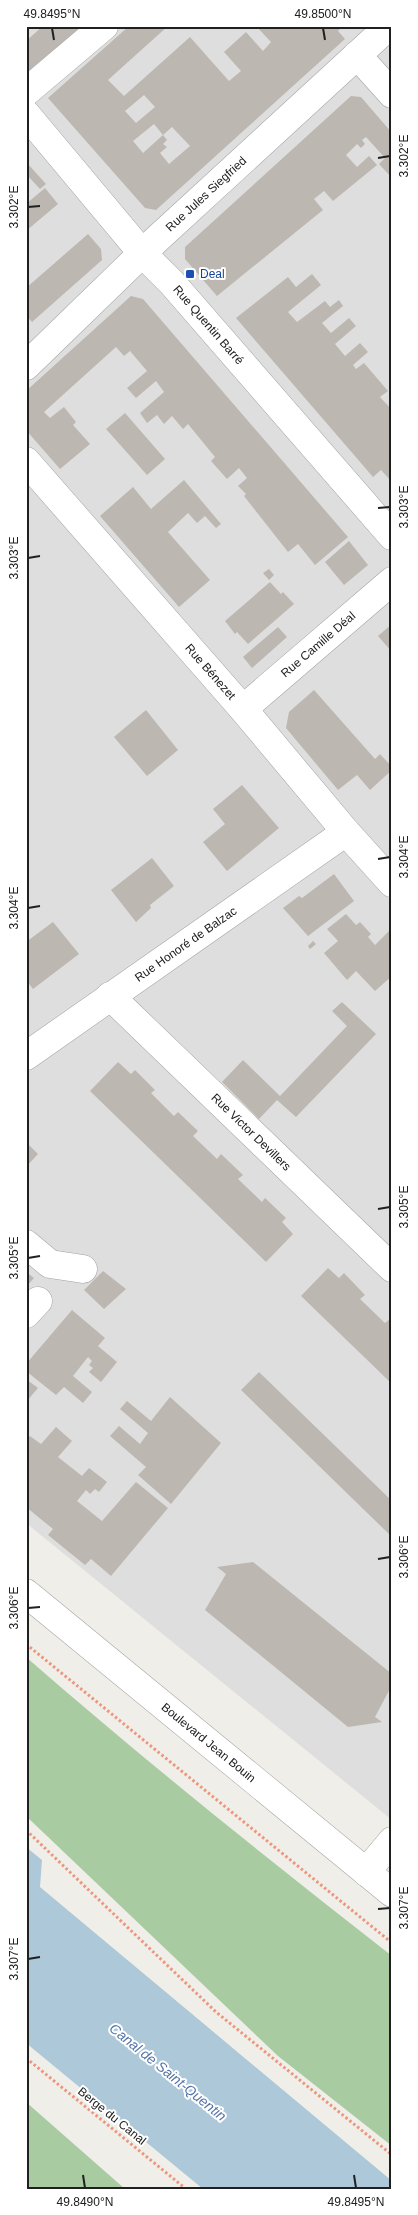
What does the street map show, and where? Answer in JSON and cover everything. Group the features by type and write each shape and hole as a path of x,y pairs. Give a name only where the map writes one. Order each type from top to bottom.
{"street":[{"path":"26,92 104,26"},
{"name":"Rue Jules Siegfried","path":"26,366 143,254 389,26"},
{"path":"357,55 392,94"},
{"name":"Rue Quentin Barré","path":"26,114 143,254 172,283 392,536"},
{"name":"Rue Bénezet","path":"26,461 392,883"},
{"name":"Rue Camille Déal","path":"243,709 392,581"},
{"name":"Rue Honoré de Balzac","path":"26,1056 346,832"},
{"name":"Rue Victor Devillers","path":"110,996 392,1268"},
{"path":"26,1244 50,1264 83,1269"},
{"name":"Boulevard Jean Bouin","path":"26,1594 392,1893"},
{"path":"366,1872 392,1841"}],"path":[{"path":"26,1644 392,1943"},
{"path":"26,1830 216,2012 392,2155"},
{"name":"Berge du Canal","path":"26,2058 186,2189"}],"shaded area":[{"path":"26,26 392,26 392,1820 26,1523"}],"green space":[{"path":"26,1657 207,1809 392,1956 392,2146 278,2056 26,1816"},
{"path":"26,2102 125,2189 26,2189"}],"water":[{"name":"Canal de Saint-Quentin","path":"26,1847 42,1860 40,1887 392,2181 392,2189 203,2189 26,2043"}],"building":[{"path":"43,26 82,26 27,74 26,41"},
{"path":"129,26 168,26 108,80 124,96 190,37 229,81 241,71 224,52 246,32 263,51 271,42 256,26 343,26 338,31 345,39 156,210 145,208 48,98","holes":["144,95 155,107 136,123 125,111","154,124 163,135 143,153 133,141","172,127 190,146 169,164 160,153 167,147 163,144 167,140 163,135"]},
{"path":"351,96 361,97 392,133 392,178 379,164 385,158 366,137 362,140 365,144 361,148 357,144 346,155 357,167 369,156 377,165 333,201 324,191 314,199 323,210 217,296 185,259 185,247"},
{"path":"28,164 46,184 40,189 26,174"},
{"path":"45,188 58,204 26,231 26,204"},
{"path":"88,234 101,249 102,260 32,322 26,315 26,288"},
{"path":"312,274 321,285 288,312 297,322 325,301 330,307 339,300 343,306 322,323 331,333 349,318 356,326 335,344 345,356 360,343 368,352 353,365 356,369 364,363 388,391 380,397 392,410 392,482 381,470 373,477 236,318 288,277 296,287"},
{"path":"131,296 143,299 348,537 315,565 298,544 288,552 244,496 246,494 238,486 247,478 239,468 227,479 211,461 215,457 188,424 183,429 172,416 164,424 157,415 147,423 140,413 164,392 156,381 136,398 127,388 147,371 130,351 124,356 116,347 44,412 50,418 64,407 76,422 73,425 90,444 60,469 26,430 26,391"},
{"path":"125,413 165,459 147,475 106,429"},
{"path":"184,480 221,524 216,528 205,516 197,523 188,513 168,532 210,580 179,607 100,516 133,487 151,509"},
{"path":"349,541 368,565 344,585 325,562"},
{"path":"269,569 274,575 269,580 263,573"},
{"path":"270,582 294,604 248,644 237,632 235,634 225,621"},
{"path":"392,624 392,652 378,636"},
{"path":"278,627 287,637 252,668 243,657"},
{"path":"314,690 375,759 380,754 392,767 392,770 370,790 357,775 338,790 286,728 289,712"},
{"path":"146,710 178,750 147,776 114,737"},
{"path":"242,785 279,828 227,871 203,842 225,824 213,809"},
{"path":"152,858 174,886 150,905 151,908 136,922 111,890"},
{"path":"334,874 354,901 308,936 283,908 299,896 302,898"},
{"path":"346,914 356,925 360,922 371,934 368,937 375,945 389,931 392,934 392,976 375,991 356,971 347,980 324,953 338,941 327,929"},
{"path":"53,922 79,954 33,989 26,980 26,942"},
{"path":"313,941 316,944 310,949 308,946"},
{"path":"342,1002 376,1034 296,1117 277,1100 259,1119 222,1082 243,1060 280,1096 347,1026 332,1011"},
{"path":"118,1062 131,1074 135,1070 155,1090 151,1093 174,1116 178,1112 198,1131 193,1136 217,1159 221,1154 243,1175 238,1179 262,1202 265,1198 286,1218 282,1222 293,1234 266,1262 90,1091"},
{"path":"26,1142 38,1154 26,1167"},
{"path":"328,1268 339,1278 344,1273 365,1295 360,1299 385,1323 390,1319 392,1321 392,1380 390,1382 301,1296"},
{"path":"103,1271 126,1289 104,1309 84,1290"},
{"path":"26,1272 34,1278 26,1287"},
{"path":"72,1310 105,1338 98,1346 117,1362 101,1382 89,1372 93,1368 89,1365 92,1361 88,1357 73,1376 92,1392 83,1403 64,1387 56,1395 26,1371 26,1364"},
{"path":"259,1372 392,1501 392,1537 241,1390"},
{"path":"26,1379 38,1388 26,1402"},
{"path":"170,1397 221,1443 171,1504 138,1475 146,1467 110,1436 119,1426 140,1444 148,1433 120,1409 127,1401 151,1421"},
{"path":"56,1427 72,1441 58,1457 82,1476 89,1468 107,1482 99,1492 95,1489 90,1494 86,1490 77,1501 102,1521 136,1482 168,1508 111,1576 91,1559 85,1565 48,1535 53,1529 26,1507 26,1440 30,1436 41,1444"},
{"path":"253,1562 392,1674 392,1685 375,1717 382,1722 348,1727 205,1610 226,1574 217,1567"}],"place":[{"name":"Deal","path":"190,274"}]}
